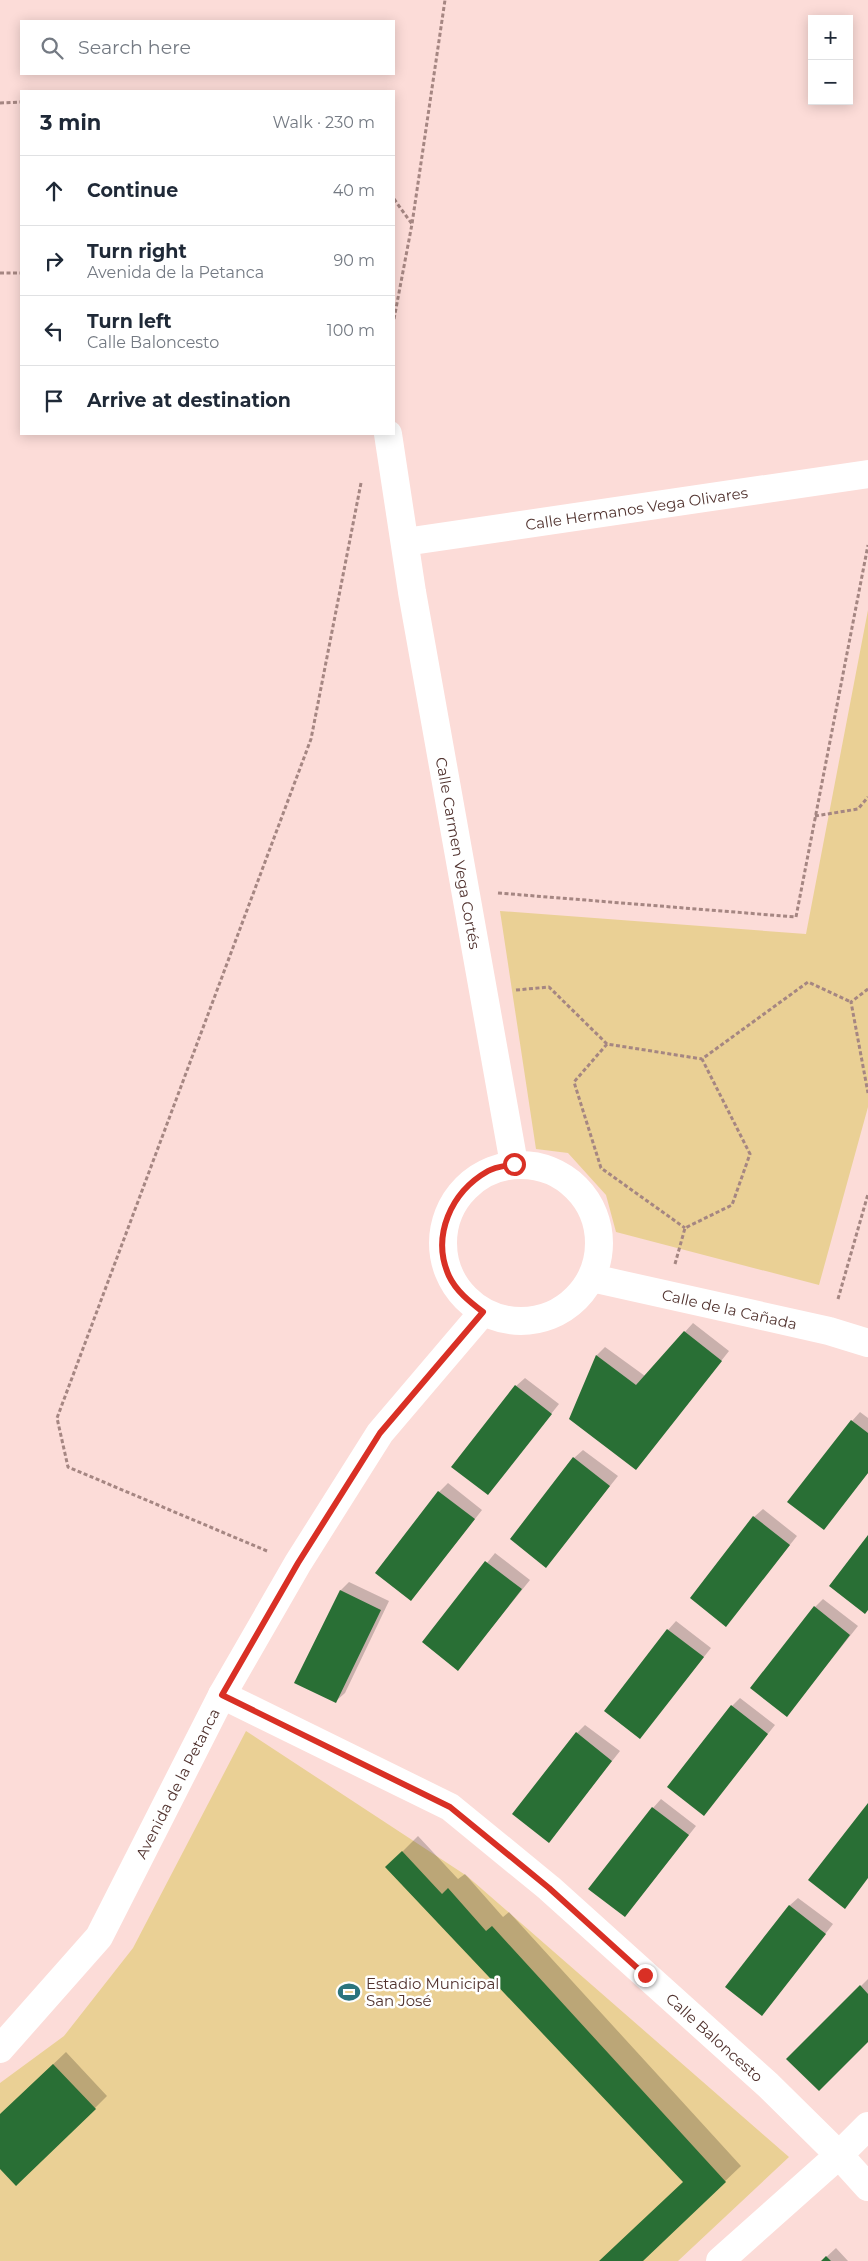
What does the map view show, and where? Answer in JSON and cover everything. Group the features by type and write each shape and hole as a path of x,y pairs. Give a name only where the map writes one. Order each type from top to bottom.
{"street":[{"name":"Calle Carmen Vega Cortés","path":"388,435 465,890 514,1164"},
{"name":"Calle Hermanos Vega Olivares","path":"405,542 868,474"},
{"path":"514,1164 537,1165 560,1173 579,1188 593,1208 600,1231 600,1255 592,1278 577,1299 556,1313 532,1321 507,1320 483,1312 464,1297 449,1276 443,1252 444,1227 453,1204 469,1184 489,1170 514,1164"},
{"name":"Calle de la Cañada","path":"592,1278 829,1331 868,1344"},
{"name":"Avenida de la Petanca","path":"0,2049 99,1937 222,1695 298,1563 380,1433 483,1312"},
{"name":"Calle Baloncesto","path":"222,1695 450,1807 549,1888 768,2085 839,2155 868,2187"},
{"path":"720,2261 839,2155 868,2126"}],"path":[{"path":"395,314 412,224 445,0"},
{"path":"0,103 20,102"},
{"path":"395,200 412,224"},
{"path":"0,273 20,273"},
{"path":"298,1563 68,1467 57,1418 311,739 362,481"},
{"path":"465,890 796,917 868,545"},
{"path":"816,816 858,809 868,797"},
{"path":"483,992 549,987 607,1044 702,1059 808,982 851,1002"},
{"path":"851,1002 868,989"},
{"path":"851,1002 868,1093"},
{"path":"607,1044 574,1082 601,1168 685,1228"},
{"path":"666,1295 685,1228 732,1206 750,1154 702,1059"},
{"path":"829,1331 868,1194"}],"shaded area":[{"path":"868,610 868,1107 819,1285 616,1232 606,1195 568,1153 536,1149 500,911 806,934"},
{"name":"Estadio Municipal San José","path":"246,1731 467,1876 789,2157 678,2261 0,2261 0,2083 64,2036 133,1948"}],"building":[{"path":"684,1331 722,1361 636,1470 569,1419 596,1355 636,1385"},
{"path":"515,1385 552,1414 488,1495 451,1467"},
{"path":"851,1420 868,1433 868,1473 824,1530 787,1502"},
{"path":"573,1457 610,1486 546,1568 510,1539"},
{"path":"438,1491 475,1519 411,1601 375,1573"},
{"path":"753,1516 790,1545 726,1627 690,1598"},
{"path":"868,1535 868,1610 865,1614 829,1586"},
{"path":"485,1561 522,1589 458,1671 422,1642"},
{"path":"340,1590 381,1610 336,1703 294,1683"},
{"path":"814,1606 850,1635 787,1717 750,1688"},
{"path":"667,1629 704,1657 640,1739 604,1711"},
{"path":"731,1705 768,1734 704,1816 667,1787"},
{"path":"576,1732 612,1761 549,1843 512,1814"},
{"path":"868,1803 868,1878 845,1909 808,1880"},
{"path":"652,1807 689,1835 625,1917 588,1889"},
{"path":"402,1851 442,1894 448,1888 486,1931 492,1926 726,2182 643,2261 599,2261 683,2182 385,1867"},
{"path":"789,1905 826,1934 762,2016 725,1987"},
{"path":"860,1985 868,1994 868,2042 819,2091 786,2059"},
{"path":"53,2064 96,2109 16,2186 0,2169 0,2114"},
{"path":"826,2256 831,2261 821,2261"}],"place":[{"name":"Estadio Municipal San José","path":"349,1992"}],"route":[{"path":"514,1164 489,1170 469,1184 453,1204 444,1227 443,1252 449,1276 464,1297 483,1312 380,1433 298,1563 222,1695 450,1807 549,1888 645,1975"}]}
